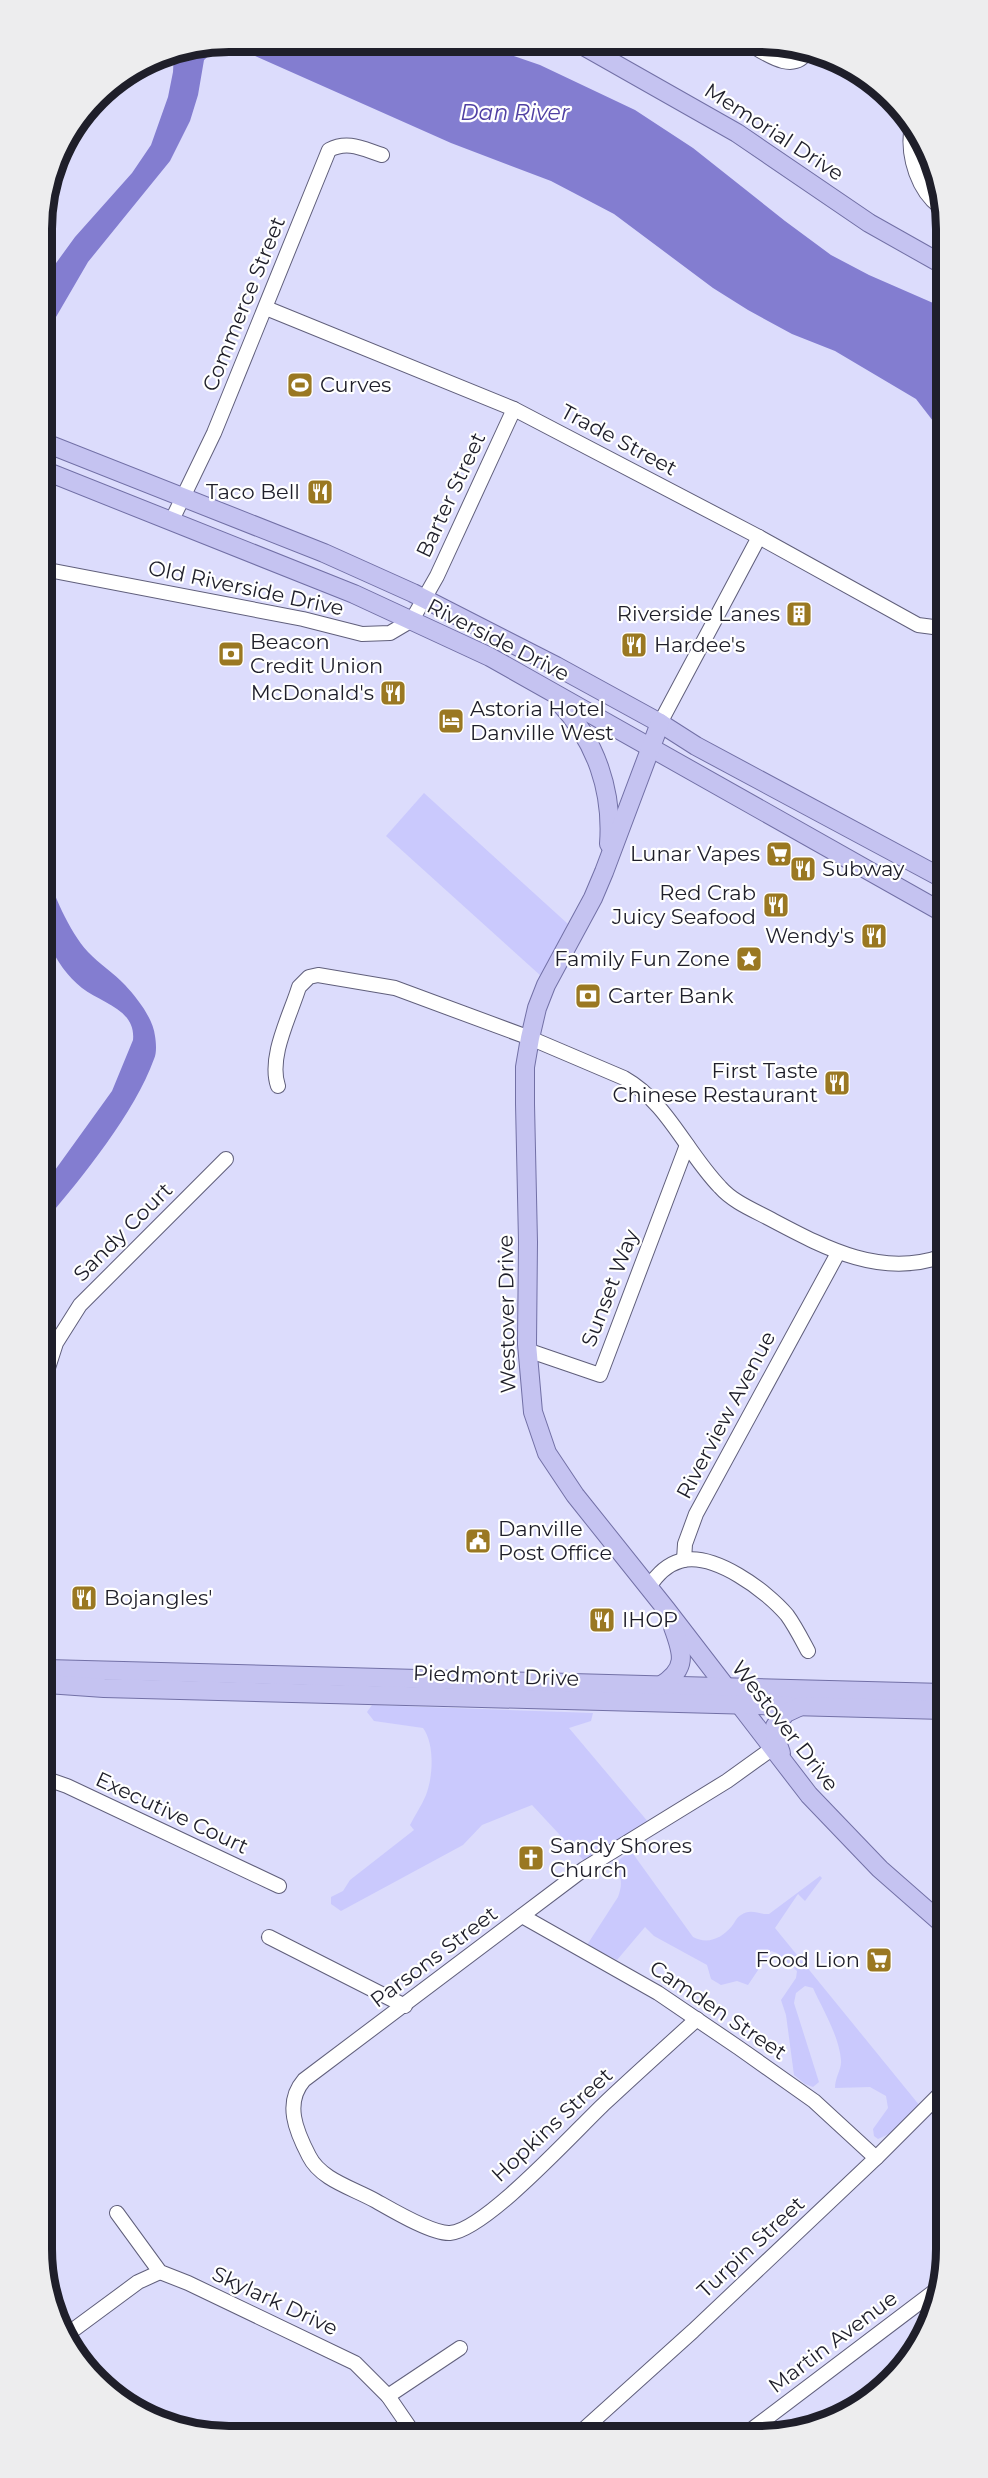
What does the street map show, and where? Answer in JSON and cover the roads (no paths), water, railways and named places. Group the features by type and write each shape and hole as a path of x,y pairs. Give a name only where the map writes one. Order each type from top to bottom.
{"main road":[{"name":"Memorial Drive","path":"596,53 737,133 869,223 936,261"},
{"name":"Riverside Drive","path":"53,446 324,553 424,599 660,723 696,746 936,875"},
{"name":"Riverside Drive","path":"53,474 343,590 490,657 936,908"},
{"path":"548,690 587,738 601,769 609,812 608,856"},
{"name":"Westover Drive","path":"660,723 593,898 546,985 537,1008 530,1038 525,1067 525,1104 527,1350 533,1412 547,1453 575,1495 809,1795 852,1842 935,1917"},
{"path":"660,1686 677,1672 682,1653 666,1609"},
{"name":"Piedmont Drive","path":"53,1669 935,1693"},
{"name":"Piedmont Drive","path":"53,1684 104,1688 935,1710"},
{"path":"785,1764 775,1736 775,1726 786,1713 801,1706"}],"street":[{"path":"766,53 787,63 794,63 801,58"},
{"path":"911,140 911,152 920,182 933,201"},
{"name":"Commerce Street","path":"171,522 184,498 266,308 329,150 338,145 350,144 382,155"},
{"name":"Trade Street","path":"266,308 514,409 759,537 918,625 936,627"},
{"name":"Barter Street","path":"424,599 467,514 514,409"},
{"path":"660,723 759,537"},
{"name":"Old Riverside Drive","path":"53,571 303,619 362,634 390,633 412,620"},
{"path":"412,620 424,599"},
{"path":"278,1086 275,1073 276,1057 299,987 309,977 318,975 377,985 417,995 530,1038 638,1086 653,1098 712,1178 735,1200 856,1259 893,1265 928,1262 935,1259"},
{"name":"Sunset Way","path":"527,1350 600,1375 687,1145"},
{"name":"Sandy Court","path":"53,1352 56,1343 80,1305 226,1159"},
{"name":"Riverview Avenue","path":"684,1560 685,1544 696,1514 838,1252"},
{"path":"649,1587 662,1571 684,1560 719,1567 742,1577 760,1590 786,1615 807,1651"},
{"name":"Parsons Street","path":"424,2225 343,2185 311,2160 292,2112 294,2095 304,2080 584,1869 727,1781 773,1748"},
{"name":"Executive Court","path":"53,1781 279,1886"},
{"name":"Camden Street","path":"522,1916 648,1987 697,2019 813,2101 876,2158"},
{"path":"269,1937 405,2006"},
{"name":"Hopkins Street","path":"424,2225 450,2233 479,2221 531,2176 606,2102 697,2019"},
{"name":"Turpin Street","path":"588,2426 693,2331 935,2099"},
{"path":"72,2330 138,2282 160,2272 117,2213"},
{"name":"Skylark Drive","path":"160,2272 342,2355 371,2376 408,2426"},
{"name":"Martin Avenue","path":"756,2426 929,2296"},
{"path":"388,2396 460,2348"}],"water":[{"name":"Dan River","path":"248,53 505,53 540,65 635,110 693,148 831,255 869,275 936,304 936,425 916,399 835,351 792,334 748,310 713,288 614,214 551,181 451,143"},
{"path":"211,54 204,60 198,95 190,121 170,161 88,262 53,322 53,267 75,237 132,173 151,145 168,97 174,62"},
{"path":"53,891 81,943 92,956 125,985 144,1009 154,1029 156,1048 155,1057 145,1079 121,1122 91,1165 53,1211 53,1173 112,1091 133,1040 129,1021 123,1014 77,984 53,952"}],"place":[{"name":"Curves","path":"300,385"},
{"name":"Taco Bell","path":"320,492"},
{"name":"Riverside Lanes","path":"799,614"},
{"name":"Hardee's","path":"634,645"},
{"name":"Beacon Credit Union","path":"231,654"},
{"name":"McDonald's","path":"393,693"},
{"name":"Astoria Hotel Danville West","path":"451,721"},
{"name":"Lunar Vapes","path":"779,854"},
{"name":"Subway","path":"803,869"},
{"name":"Red Crab Juicy Seafood","path":"776,905"},
{"name":"Wendy's","path":"874,936"},
{"name":"Family Fun Zone","path":"749,959"},
{"name":"Carter Bank","path":"588,996"},
{"name":"First Taste Chinese Restaurant","path":"837,1083"},
{"name":"Danville Post Office","path":"478,1541"},
{"name":"Bojangles'","path":"84,1598"},
{"name":"IHOP","path":"602,1620"},
{"name":"Sandy Shores Church","path":"531,1858"},
{"name":"Food Lion","path":"879,1960"}]}
